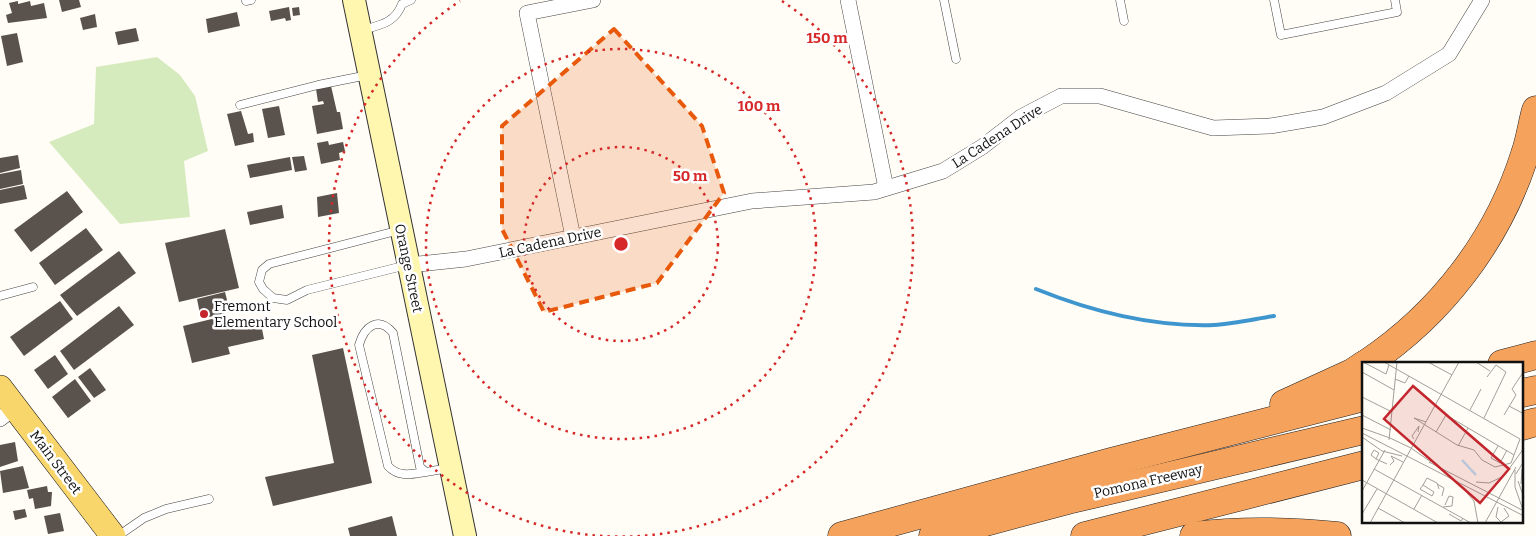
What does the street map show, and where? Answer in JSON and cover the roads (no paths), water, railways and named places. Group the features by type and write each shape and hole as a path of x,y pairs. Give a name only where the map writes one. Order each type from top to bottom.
{"highway":[{"path":"1368,362 1398,342 1454,287 1496,223 1525,155 1536,110"},
{"path":"1510,362 1536,355"},
{"path":"1111,462 1290,402 1352,373 1362,366"},
{"path":"846,534 1111,462 1362,398"},
{"name":"Pomona Freeway","path":"933,536 1068,500 1362,430"},
{"path":"1085,536 1362,466"},
{"path":"1194,536 1228,532 1287,531 1337,536"}],"main road":[{"name":"Main Street","path":"0,388 8,413 113,536"}],"street":[{"name":"Orange Street","path":"354,0 465,536"},
{"path":"573,237 527,13 593,0"},
{"path":"848,0 886,188"},
{"name":"La Cadena Drive","path":"409,265 466,259 752,201 874,192 943,171 982,147 1021,117 1061,96 1100,96 1213,128 1270,126 1323,116 1386,93 1450,54 1482,0"}],"lane":[{"path":"361,31 391,20 398,15 402,2 411,0"},
{"path":"944,0 956,59"},
{"path":"1120,0 1124,21"},
{"path":"1274,0 1281,35 1397,12 1395,0"},
{"path":"240,105 318,85 370,75"},
{"path":"402,230 269,264 262,270 259,282 263,289 273,298 287,300 306,290 409,265"},
{"path":"0,296 33,286"},
{"path":"426,472 420,467 393,333 387,326 379,323 369,327 362,335 359,345 388,466 394,473 403,475 426,472 451,468"},
{"path":"118,536 144,518 166,509 209,499"}],"waterway":[{"path":"1036,289 1079,305 1145,321 1214,325 1274,316"}],"place":[{"name":"Fremont Elementary School","path":"204,314"}]}
